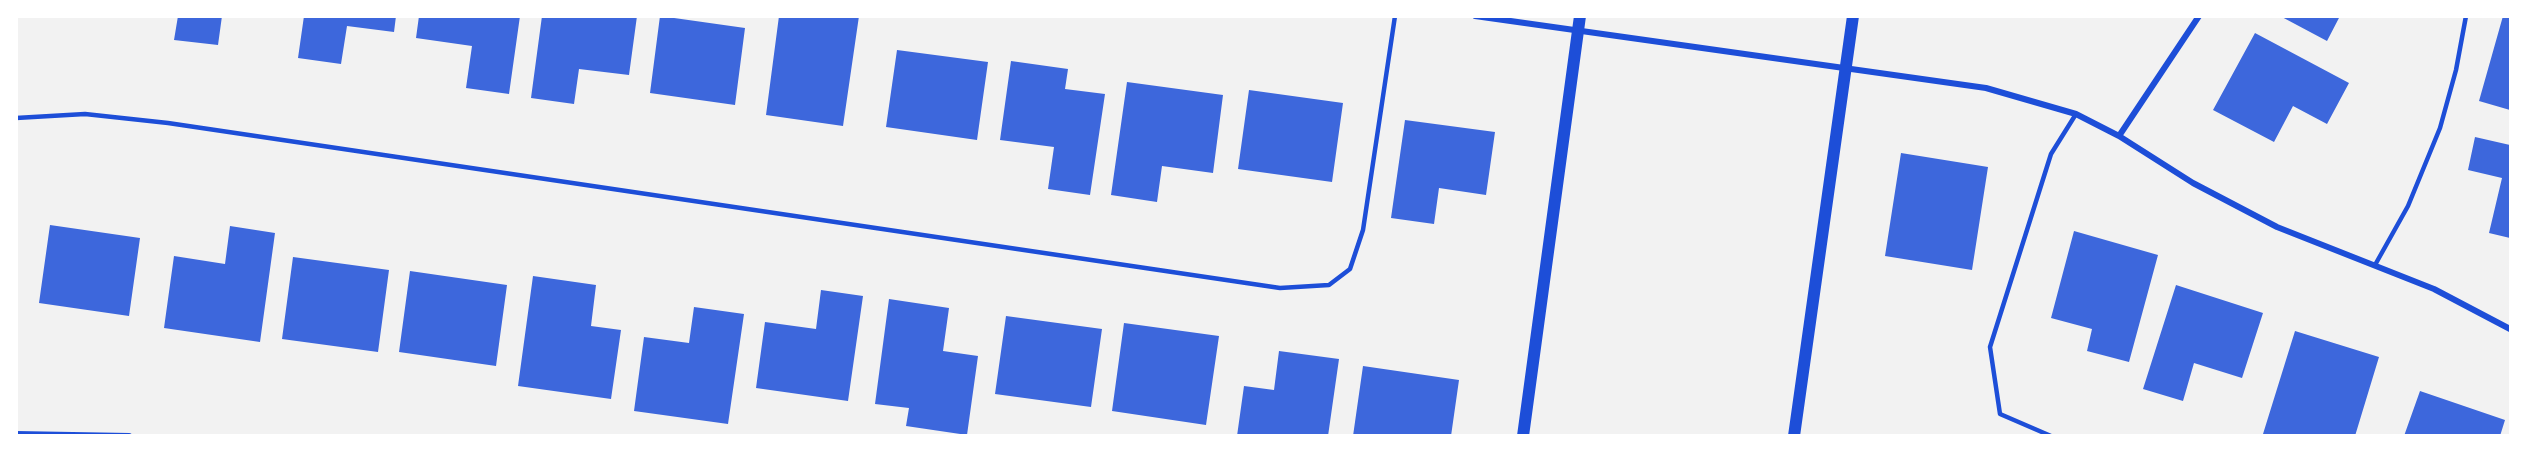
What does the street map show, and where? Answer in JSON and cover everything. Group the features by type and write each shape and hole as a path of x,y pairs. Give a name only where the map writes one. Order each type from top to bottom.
{"main road":[{"path":"1523,435 1580,16"},
{"path":"1794,435 1853,16"}],"street":[{"path":"1475,16 1986,88 2076,114 2119,136 2193,183 2277,227 2434,289 2511,329"},
{"path":"2119,136 2199,16"},
{"path":"16,434 129,435"}],"lane":[{"path":"16,118 86,114 168,123 1280,288 1329,285 1350,269 1364,230 1395,16"},
{"path":"2375,266 2408,206 2440,128 2456,70 2466,16"},
{"path":"2051,435 2000,414 1990,347 2051,154 2076,114"}],"building":[{"path":"178,16 222,16 218,45 174,40"},
{"path":"304,16 396,16 394,32 347,26 341,64 298,58"},
{"path":"419,16 520,16 509,94 466,88 472,46 416,38"},
{"path":"542,16 637,16 629,75 579,69 574,104 531,98"},
{"path":"660,16 745,28 735,105 650,93"},
{"path":"779,16 859,16 843,126 766,115"},
{"path":"2280,16 2340,16 2327,41"},
{"path":"2503,16 2510,16 2510,110 2479,101"},
{"path":"2255,33 2349,83 2327,124 2293,106 2274,142 2213,110"},
{"path":"897,50 988,62 977,140 886,127"},
{"path":"1011,61 1068,69 1065,89 1105,94 1090,195 1048,189 1054,147 1000,140"},
{"path":"1127,82 1223,95 1213,173 1162,166 1157,202 1111,195"},
{"path":"1249,90 1343,103 1332,182 1238,169"},
{"path":"1405,120 1495,132 1486,195 1439,188 1434,224 1391,218"},
{"path":"2475,137 2510,145 2510,238 2489,233 2502,178 2468,170"},
{"path":"1901,153 1988,167 1972,270 1885,256"},
{"path":"50,225 140,238 129,316 39,303"},
{"path":"230,226 275,233 260,342 164,328 174,256 225,264"},
{"path":"2074,231 2158,255 2129,362 2087,351 2092,329 2051,318"},
{"path":"293,257 389,270 378,352 282,339"},
{"path":"410,271 507,285 496,366 399,352"},
{"path":"533,276 596,285 591,326 621,330 611,399 518,386"},
{"path":"2176,285 2263,313 2242,378 2194,363 2183,401 2143,389"},
{"path":"821,290 863,296 848,401 756,388 765,322 816,329"},
{"path":"889,299 949,308 943,351 978,356 967,435 906,426 909,408 875,404"},
{"path":"694,307 744,314 728,424 634,411 644,337 689,343"},
{"path":"1006,316 1102,329 1091,407 995,394"},
{"path":"1124,323 1219,336 1206,425 1112,411"},
{"path":"2295,331 2379,357 2355,436 2263,434"},
{"path":"1279,351 1339,359 1328,436 1237,436 1244,386 1274,390"},
{"path":"1363,366 1459,380 1451,436 1353,436"},
{"path":"2420,391 2505,420 2500,436 2404,436"}]}
